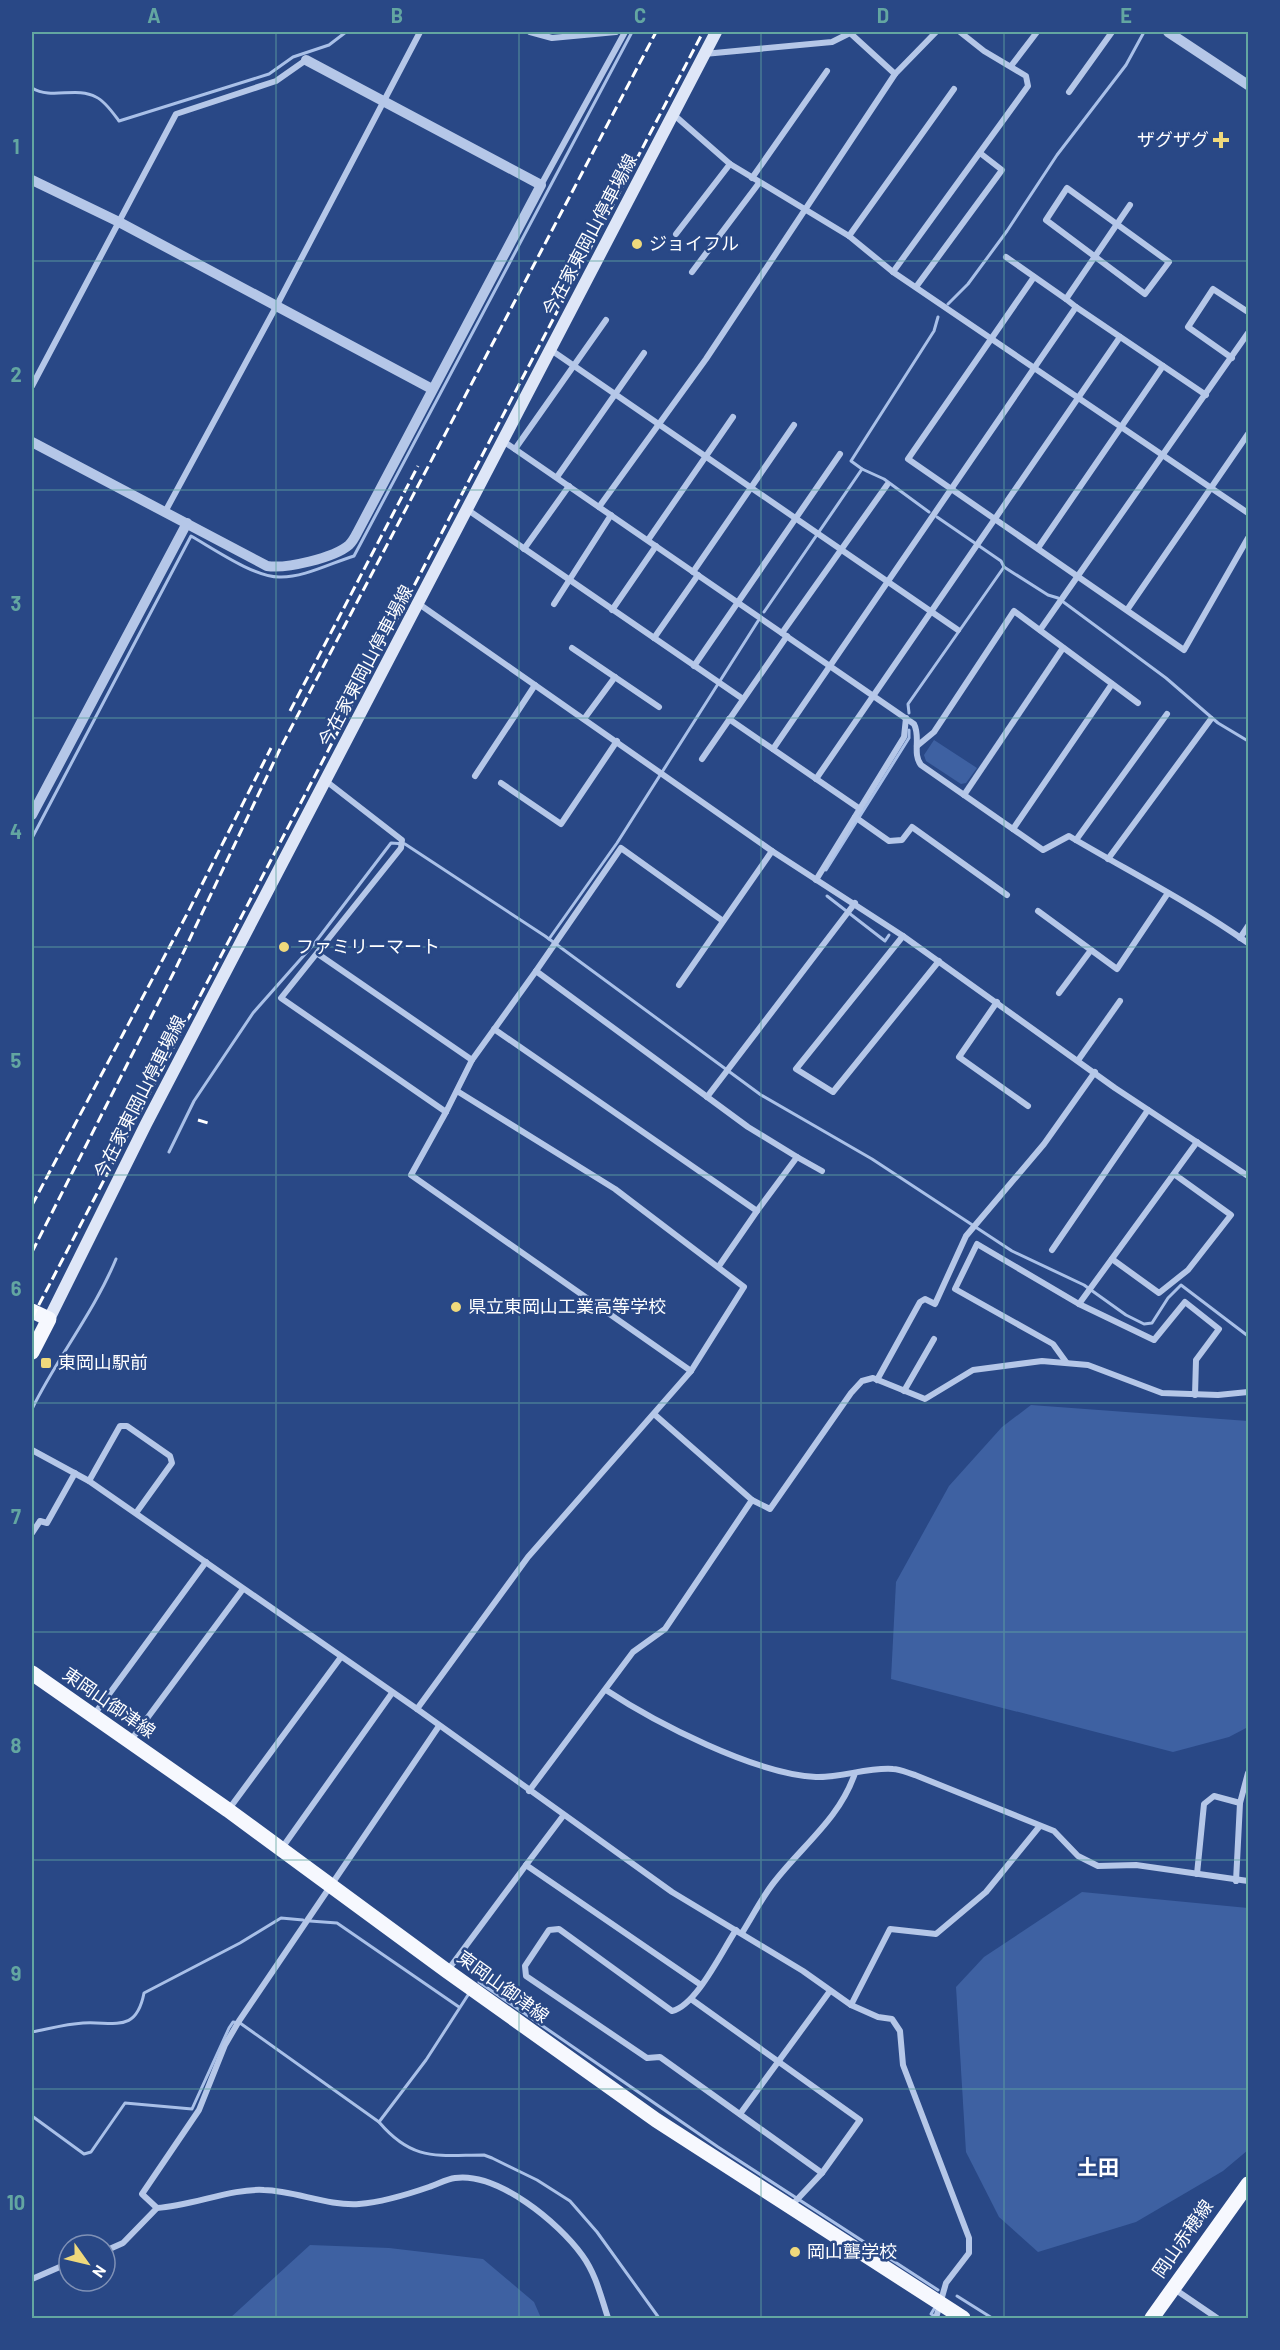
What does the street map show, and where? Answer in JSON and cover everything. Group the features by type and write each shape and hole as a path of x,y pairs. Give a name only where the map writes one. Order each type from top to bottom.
{"main road":[{"name":"今在家東岡山停車場線","path":"49,1319 146,1124 717,32"},
{"path":"32,1311 49,1319 32,1352"},
{"name":"東岡山御津線","path":"32,1673 228,1810 447,1971 656,2120 795,2202 939,2313 963,2319"},
{"name":"岡山赤穂線","path":"1152,2319 1248,2184"}],"street":[{"path":"165,512 420,32"},
{"path":"530,32 552,38 616,32"},
{"path":"32,442 267,566 286,567 349,545 541,184 625,32"},
{"path":"704,54 774,45 832,42 849,32 895,74"},
{"path":"599,507 659,424 895,74 936,32"},
{"path":"893,272 1028,86 1026,76 984,51 960,32"},
{"path":"1011,66 1037,32"},
{"path":"1069,92 1112,32"},
{"path":"1168,32 1248,85"},
{"path":"32,386 176,114 276,81 306,60 541,184"},
{"path":"752,178 827,71"},
{"path":"849,237 954,88"},
{"path":"673,114 730,164 849,237 916,288 1248,513"},
{"path":"916,288 1002,170 980,153"},
{"path":"676,234 730,164"},
{"path":"32,180 119,222 432,389"},
{"path":"692,272 759,183"},
{"path":"1068,188 1169,262 1145,294 1095,257 1046,220 1068,188"},
{"path":"1066,299 1130,205"},
{"path":"1006,257 1206,395"},
{"path":"1034,277 908,459 1184,650 1248,538"},
{"path":"1232,358 1188,327 1214,289 1248,312"},
{"path":"773,749 1076,307"},
{"path":"515,449 606,320"},
{"path":"1040,630 1164,457 1248,333"},
{"path":"816,779 1120,337"},
{"path":"550,350 958,630"},
{"path":"557,477 644,353"},
{"path":"1038,548 1163,366"},
{"path":"648,540 733,417"},
{"path":"654,638 794,425"},
{"path":"1127,610 1248,434"},
{"path":"503,441 906,718 916,729 918,761 921,765 1043,850 1070,836 1168,893 1197,907 1248,943"},
{"path":"694,666 794,517 840,454"},
{"path":"702,759 887,485"},
{"path":"524,549 569,486"},
{"path":"468,510 743,699"},
{"path":"554,604 611,515"},
{"path":"32,815 187,523"},
{"path":"612,610 656,546"},
{"path":"419,604 661,771 772,851 855,903 1079,1059 1148,1110 1248,1176"},
{"path":"917,746 934,732 1014,611 1138,703"},
{"path":"572,648 659,707"},
{"path":"964,795 1063,648"},
{"path":"584,719 615,677"},
{"path":"1013,829 1112,684"},
{"path":"476,776 535,685"},
{"path":"1076,840 1167,714"},
{"path":"816,880 858,819 860,809 904,737 906,718"},
{"path":"729,719 860,809"},
{"path":"1108,859 1211,719"},
{"path":"501,783 561,824 617,741"},
{"path":"326,781 402,840 400,848 281,998 446,1112"},
{"path":"858,819 889,841 902,840 912,827 1007,896"},
{"path":"691,1371 411,1175 472,1060 621,848 723,921"},
{"path":"679,985 772,851"},
{"path":"1038,911 1117,969 1168,893"},
{"path":"708,1097 855,903"},
{"path":"1240,938 1248,926"},
{"path":"903,936 796,1070 833,1092 939,961"},
{"path":"1059,993 1091,950"},
{"path":"318,954 472,1060"},
{"path":"536,971 708,1097 797,1157 822,1171"},
{"path":"1079,1059 1120,1001"},
{"path":"997,1002 959,1057 1028,1106"},
{"path":"494,1029 756,1212"},
{"path":"877,1380 920,1302 925,1299 935,1304 973,1227 1044,1144 1095,1072"},
{"path":"417,1709 528,1557 691,1371 744,1287 615,1189 458,1090"},
{"path":"1052,1250 1148,1110"},
{"path":"1079,1304 1197,1142"},
{"path":"719,1266 797,1157"},
{"path":"1112,1258 1159,1293 1188,1270 1231,1215 1174,1174"},
{"path":"1066,1362 1053,1344 955,1289 977,1244 1079,1304 1154,1340 1185,1302 1219,1329 1196,1360 1195,1395"},
{"path":"904,1390 934,1339"},
{"path":"654,1414 752,1500 770,1509 851,1393 862,1381 873,1378 925,1399 973,1370 1042,1361 1088,1365 1162,1392 1195,1395 1248,1392"},
{"path":"89,1481 120,1426 127,1426 170,1456 172,1463 136,1513"},
{"path":"32,1450 89,1481 136,1513 417,1709 563,1816 672,1892 739,1931 850,2005 879,2017 892,2019 900,2031 903,2065 969,2238 969,2253 946,2283 939,2313"},
{"path":"32,1533 40,1521 47,1523 75,1473"},
{"path":"529,1791 564,1741 606,1690 633,1652 665,1629 752,1500"},
{"path":"93,1716 206,1562"},
{"path":"130,1742 243,1589"},
{"path":"228,1810 341,1657"},
{"path":"606,1690 664,1725 725,1751 782,1771 816,1777 893,1769 915,1775 1039,1827 1054,1831 1078,1857 1098,1866 1136,1865 1248,1881"},
{"path":"282,1849 392,1693"},
{"path":"157,2208 142,2194 199,2110 237,2024 281,1955 332,1886 439,1726"},
{"path":"822,2173 660,2057 647,2058 526,1976 525,1966 549,1930 559,1929 672,2011 680,2010 692,1999 774,1881 822,1830 841,1803 855,1773"},
{"path":"1236,1881 1240,1803 1248,1773"},
{"path":"1197,1874 1204,1804 1214,1796 1240,1803"},
{"path":"447,1971 563,1816"},
{"path":"850,2005 890,1929 936,1934 986,1892 1039,1827"},
{"path":"526,1865 701,1985"},
{"path":"740,2114 777,2060 830,1991"},
{"path":"692,1999 860,2120 822,2173 795,2202"},
{"path":"117,2246 123,2243 157,2208 264,2189 325,2201 357,2204 394,2199 455,2178 478,2179 510,2191 537,2209 569,2239 592,2271 608,2319"},
{"path":"32,2279 57,2269"},
{"path":"1173,2288 1217,2319"}],"shaded area":[{"path":"934,740 977,768 966,783 961,784 926,761 924,755"},
{"path":"1031,1405 1248,1421 1248,1727 1229,1737 1173,1752 891,1679 896,1582 949,1486 1002,1427"},
{"path":"1082,1892 1248,1908 1248,2150 1223,2171 1136,2222 1038,2252 999,2217 966,2152 956,1987 984,1957"},
{"path":"310,2245 389,2248 483,2259 534,2302 541,2318 230,2318"}],"waterway":[{"path":"32,88 48,93 80,93 96,97 103,101 119,121 269,74 293,57 329,45 346,32"},
{"path":"32,838 191,536 234,561 269,576 298,575 354,556 632,32"},
{"path":"657,32 689,32"},
{"path":"948,304 968,284 1007,231 1057,155 1126,65 1144,32"},
{"path":"764,612 862,469 851,461 934,331 938,317"},
{"path":"862,469 884,479 929,512"},
{"path":"937,517 1001,561 1004,567 1048,595 1058,598 1166,678 1218,723 1248,741"},
{"path":"909,713 908,704 1004,567"},
{"path":"549,939 617,843 758,621"},
{"path":"826,870 909,738 909,730"},
{"path":"169,1152 194,1101 253,1013 314,944 391,843 405,844 545,936 761,1095 872,1159 1012,1251 1084,1285 1126,1315 1144,1324 1152,1323 1168,1298 1181,1285 1248,1336"},
{"path":"827,896 885,941 889,935"},
{"path":"32,1409 97,1298 116,1259"},
{"path":"32,2032 64,2025 122,2023 135,2015 144,1993 240,1943 281,1918 303,1920"},
{"path":"310,1921 337,1923 459,2007"},
{"path":"479,1982 718,2147 938,2290"},
{"path":"379,2122 426,2060 468,1995"},
{"path":"32,2116 84,2154 91,2152 125,2103 192,2109 229,2028 233,2022 240,2023 379,2122 403,2144 427,2154 484,2155 537,2180 570,2201 597,2232 659,2318"},
{"path":"957,2296 992,2318"},
{"path":"933,2315 931,2314 934,2309"}],"railway":[{"path":"32,1252 175,970 280,749 656,32"},
{"path":"32,1318 703,32"},
{"path":"290,711 418,466"},
{"path":"32,1205 187,914 271,748"},
{"path":"198,1120 208,1123"}],"place":[{"name":"ザグザグ","path":"1221,140"},
{"name":"ジョイフル","path":"637,244"},
{"name":"ファミリーマート","path":"284,947"},
{"name":"県立東岡山工業高等学校","path":"456,1307"},
{"name":"東岡山駅前","path":"46,1363"},
{"name":"岡山聾学校","path":"795,2252"}],"district":[{"name":"土田","path":"1098,2168"}]}
